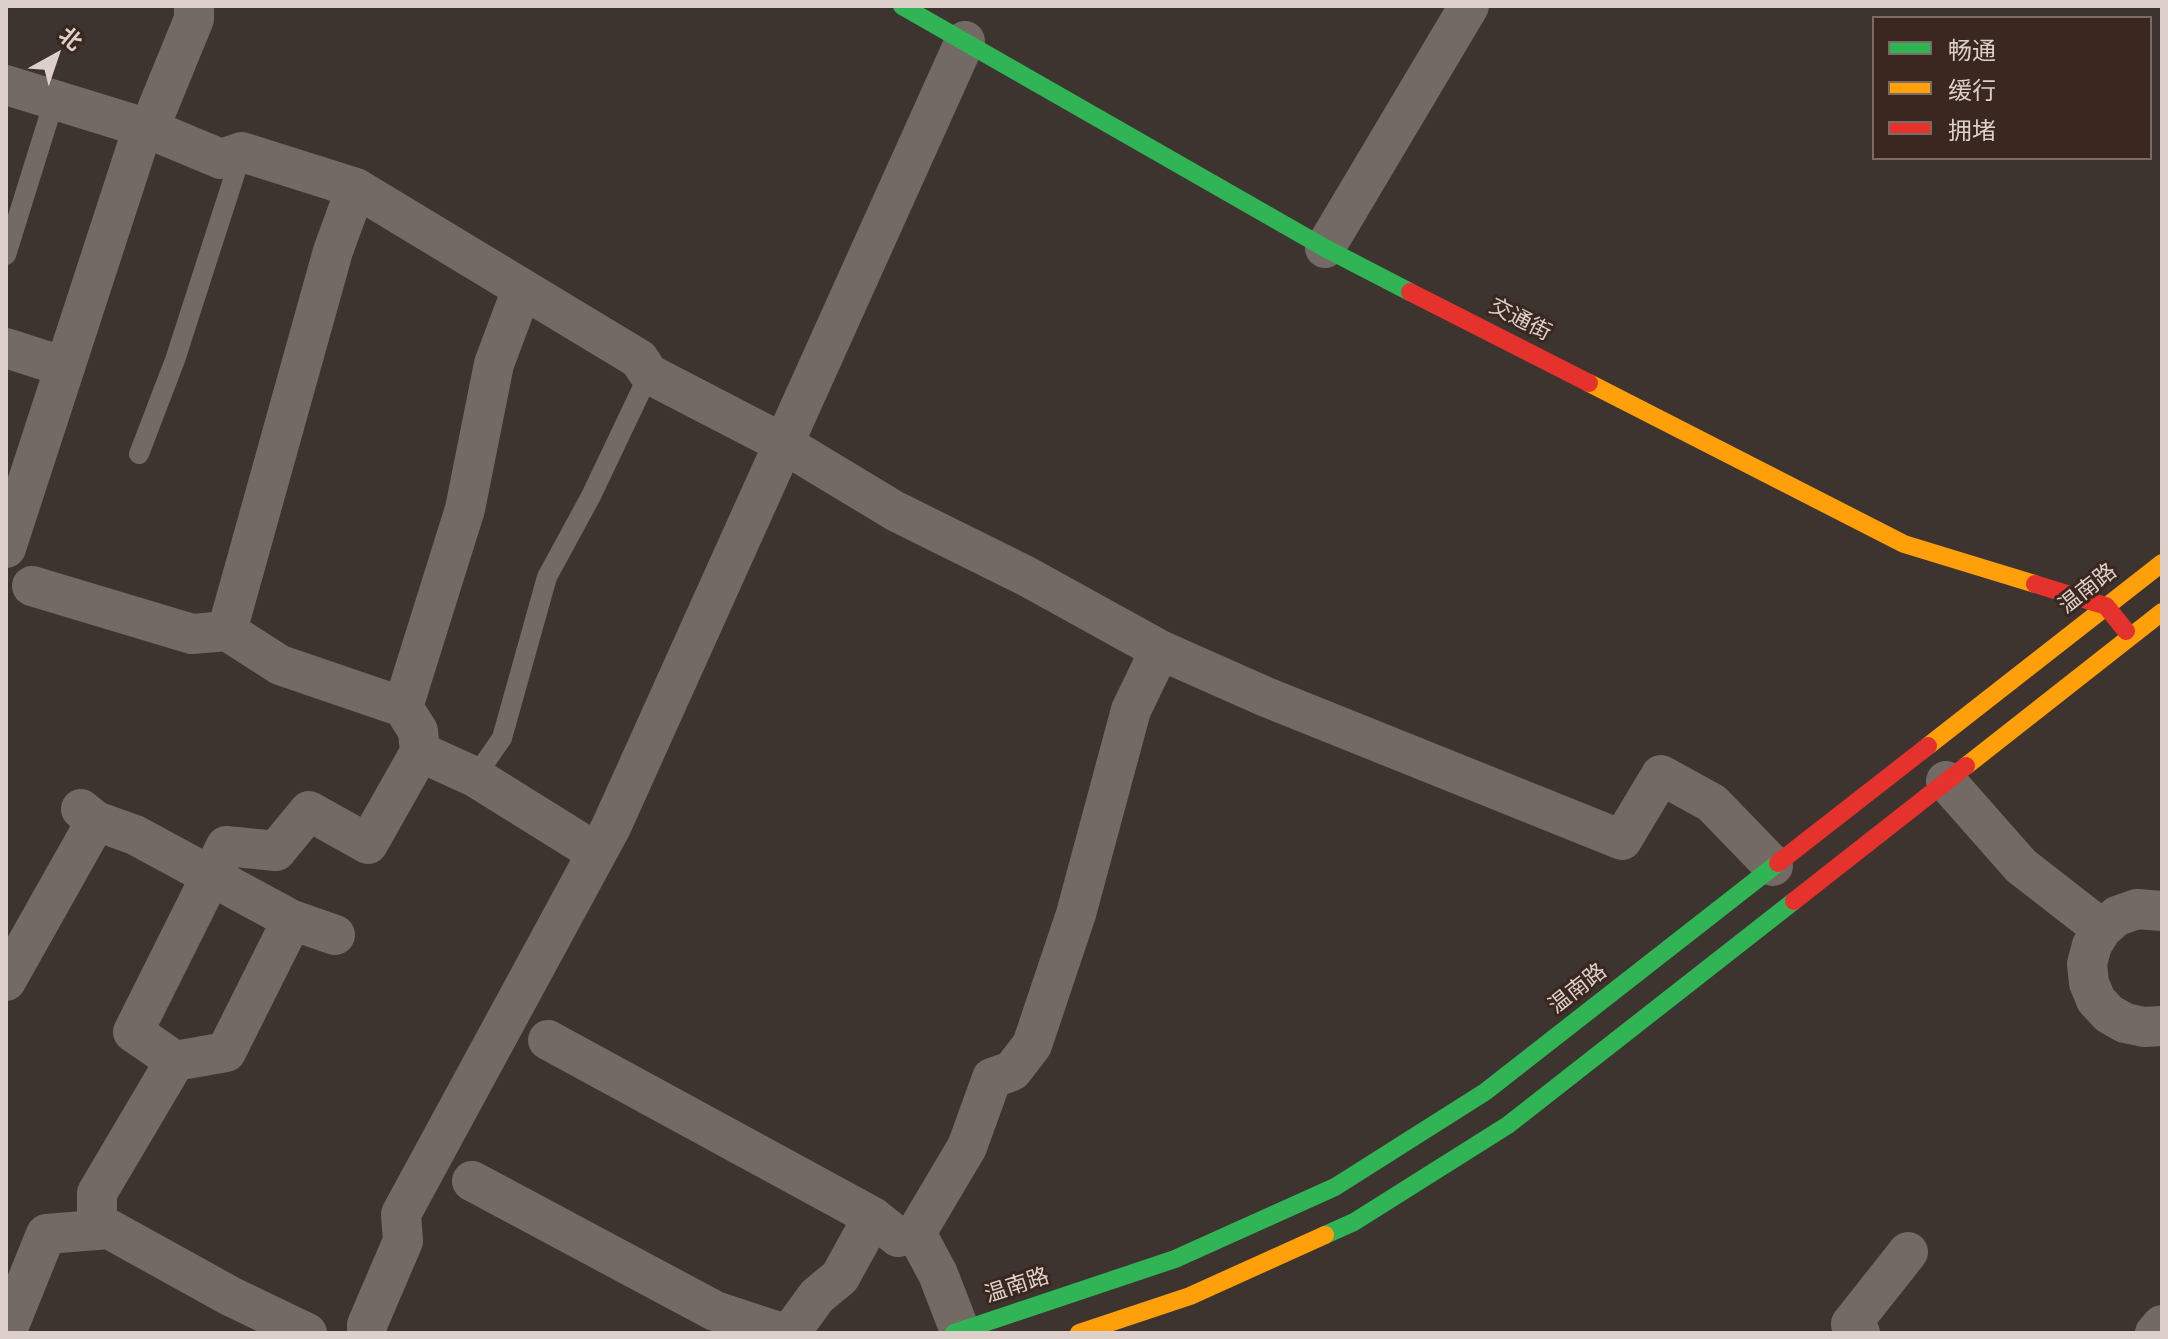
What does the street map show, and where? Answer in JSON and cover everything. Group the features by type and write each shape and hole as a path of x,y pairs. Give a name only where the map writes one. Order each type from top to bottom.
{"main road":[{"name":"交通街","path":"902,6 1325,248 1904,544 2106,606"},
{"name":"温南路","path":"957,1332 1175,1259 1335,1187 1485,1092 2162,563"},
{"path":"2106,606 2131,636"},
{"path":"1079,1333 1190,1296 1354,1222 1508,1125 2162,612"}],"street":[{"path":"6,548 138,143 149,129 194,19 194,6"},
{"path":"1325,248 1469,6"},
{"path":"367,1333 367,1325 403,1241 401,1214 611,827 965,41"},
{"path":"6,85 149,129 221,159 242,152 356,188 639,359 649,374 784,444 895,511 1026,576 1160,650 1266,697 1622,840 1661,775 1712,803 1773,866"},
{"path":"227,631 333,251 356,188"},
{"path":"403,707 465,509 494,364 522,289"},
{"path":"6,348 65,367"},
{"path":"32,586 192,634 227,631 280,665 403,707 418,731 420,752 368,844 309,811 276,851 226,846 133,1032 175,1061 226,1052 292,920"},
{"path":"548,1040 873,1217 898,1237 916,1233 967,1147 992,1078 1012,1071 1032,1045 1076,914 1131,710 1160,650"},
{"path":"420,752 475,777 597,853"},
{"path":"1946,781 2021,866 2102,929"},
{"path":"6,981 89,815 135,835 292,920 335,935"},
{"path":"2162,911 2137,909 2117,916 2102,929 2092,945 2087,964 2089,983 2096,1000 2109,1014 2125,1023 2144,1027 2162,1026"},
{"path":"97,1230 97,1193 175,1061"},
{"path":"472,1181 712,1322 782,1333"},
{"path":"790,1333 817,1296 840,1277 873,1217"},
{"path":"6,1333 46,1234 109,1229 230,1296 307,1333"},
{"path":"916,1233 938,1274 957,1332"},
{"path":"1860,1333 1851,1324 1908,1252"},
{"path":"2155,1333 2162,1325"}],"lane":[{"path":"6,255 54,101"},
{"path":"139,454 175,360 242,152"},
{"path":"475,777 502,738 547,577 591,496 649,374"}],"traffic: fast":[{"path":"902,6 1325,248 1410,292"},
{"path":"954,1333 1175,1259 1335,1187 1485,1092 1778,863"},
{"path":"1325,1235 1354,1222 1508,1125 1794,901"}],"traffic: slow":[{"path":"1589,383 1904,544 2035,584"},
{"path":"1928,746 2162,563"},
{"path":"1966,766 2162,612"},
{"path":"1079,1333 1190,1296 1325,1235"}],"traffic: jam":[{"path":"1410,292 1589,383"},
{"path":"2035,584 2106,606 2126,631"},
{"path":"1778,863 1928,746"},
{"path":"1794,901 1966,766"}]}
